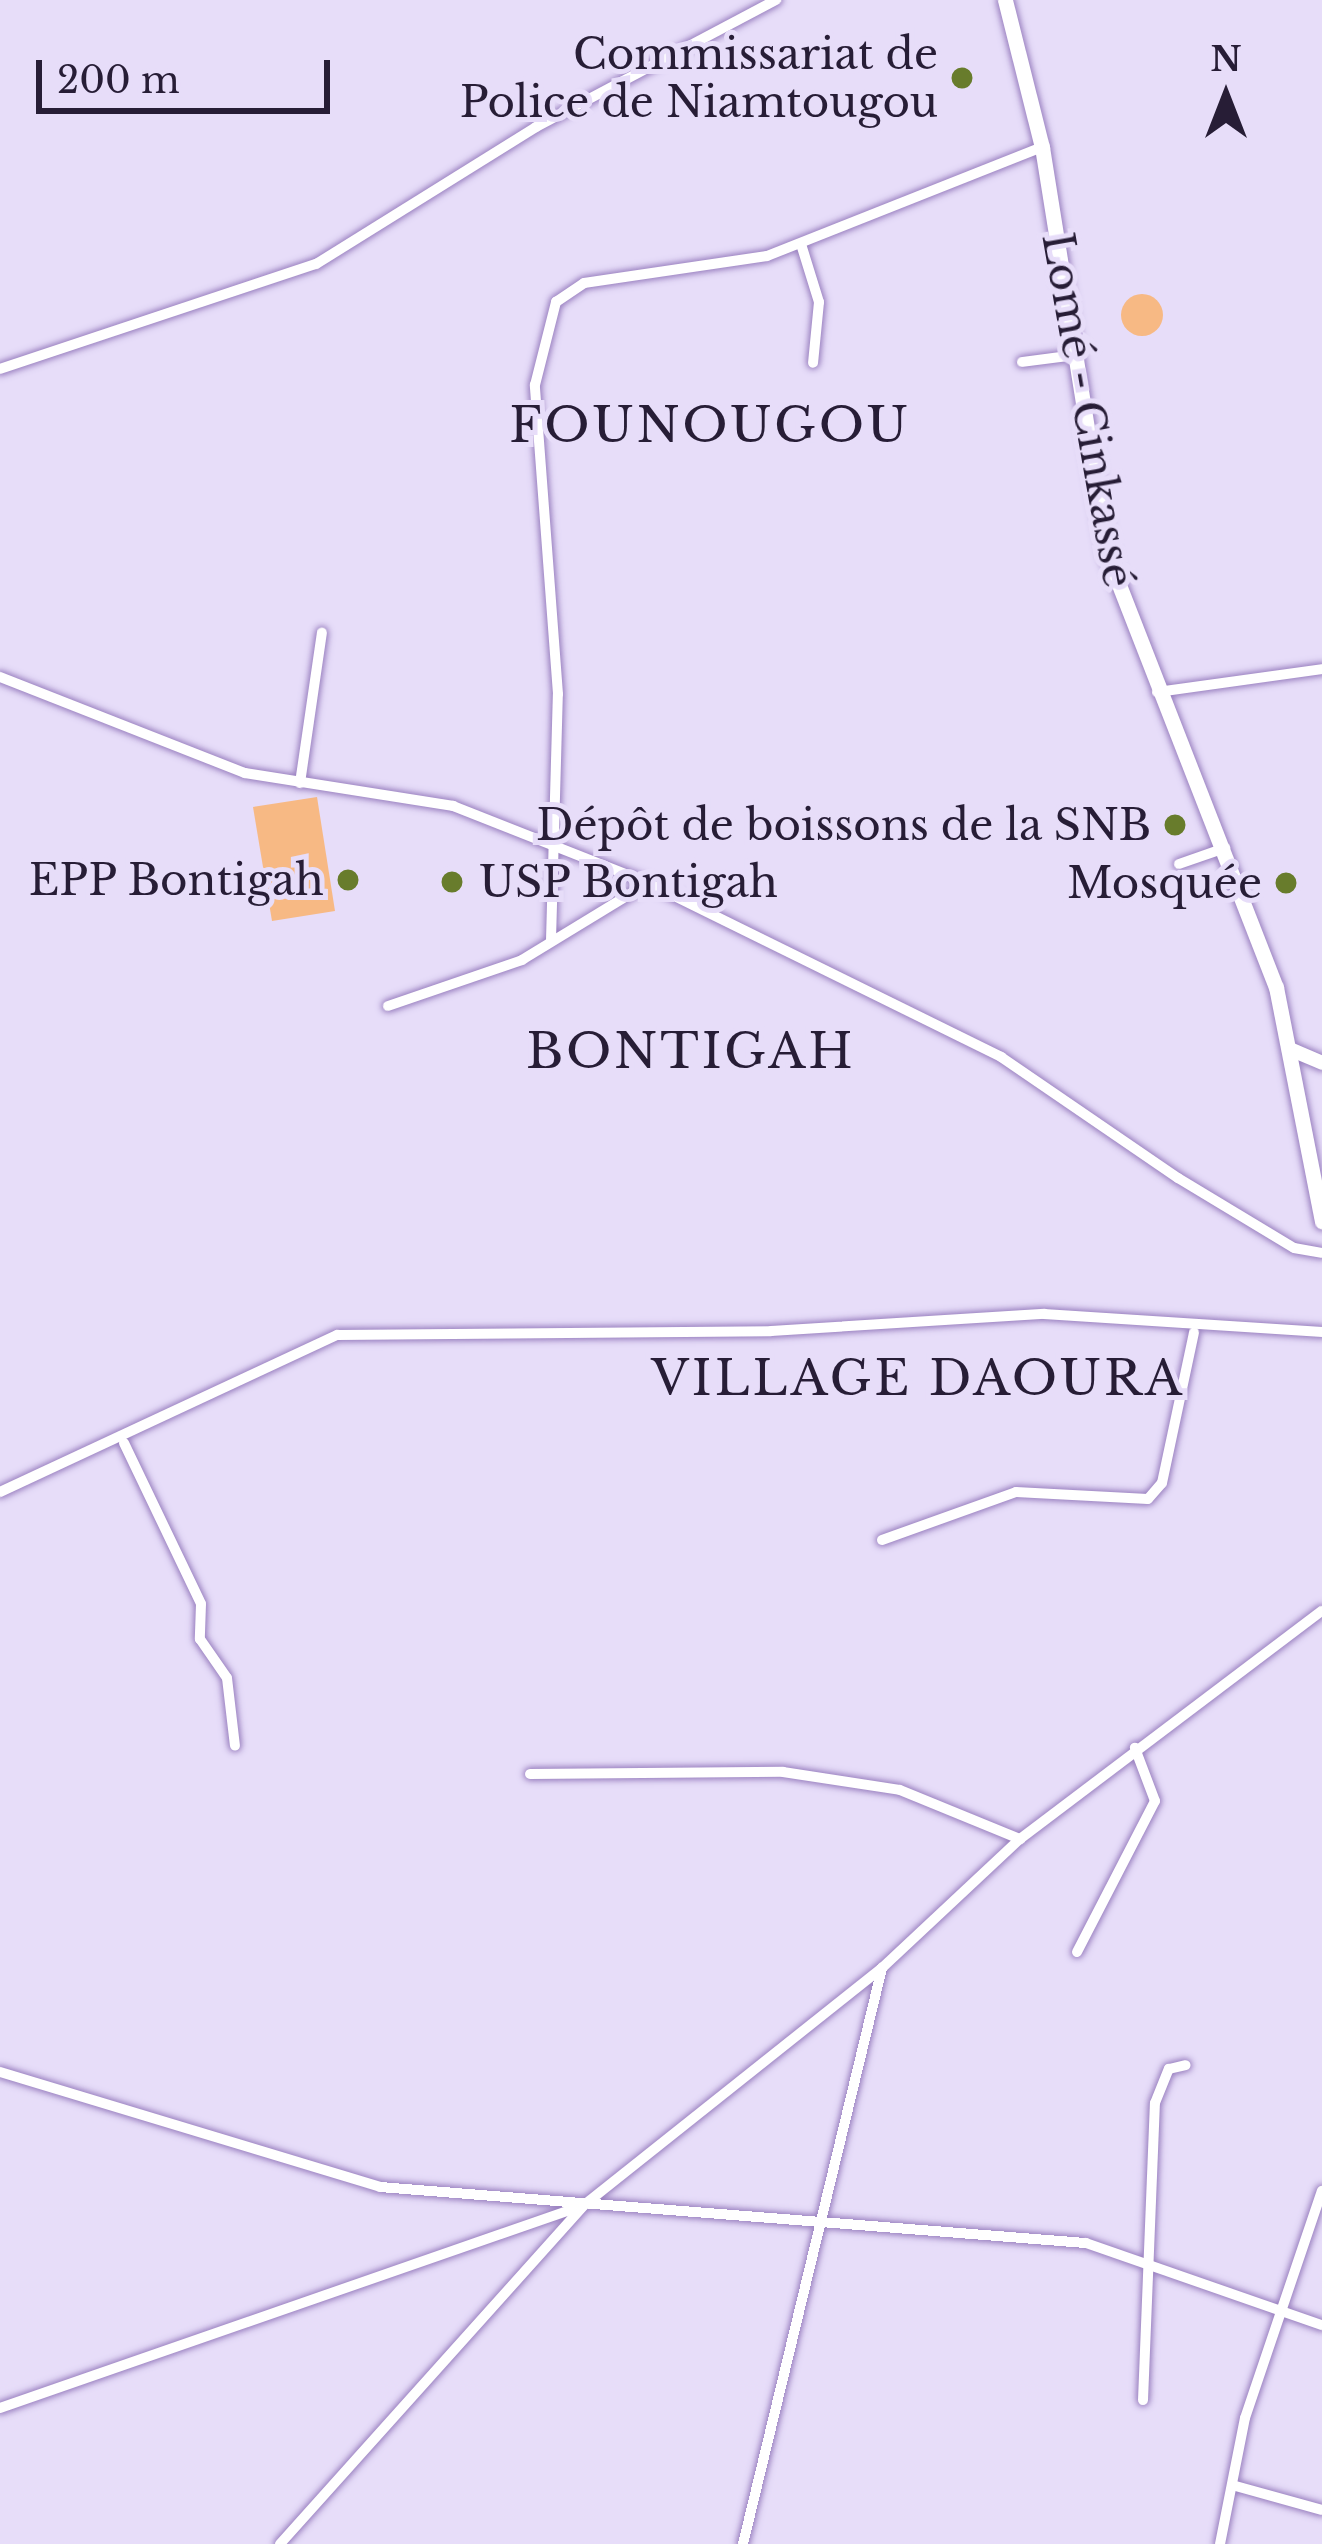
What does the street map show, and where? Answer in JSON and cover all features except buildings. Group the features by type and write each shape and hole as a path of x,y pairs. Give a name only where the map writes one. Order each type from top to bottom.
{"highway":[{"name":"Lomé - Cinkassé","path":"1005,0 1042,147 1107,554 1157,692 1225,848 1292,1050 1320,1182 1322,1222"}],"main road":[{"path":"1292,1050 1322,1063"}],"street":[{"path":"0,369 316,264 536,127 776,0"},
{"path":"551,940 559,694 535,385 556,302 584,283 801,244 1042,147"},
{"path":"801,244 819,302 814,363"},
{"path":"1022,362 1075,355"},
{"path":"300,783 322,633"},
{"path":"1157,692 1322,669"},
{"path":"0,676 202,758 300,783 453,806 647,883 1001,1057 1197,1190 1322,1253"},
{"path":"1179,864 1225,848"},
{"path":"388,1006 551,940 647,883"},
{"path":"0,1492 124,1443 278,1356 338,1335 771,1331 1044,1314 1193,1332 1322,1332"},
{"path":"881,1540 1016,1492 1148,1498 1162,1483 1193,1332"},
{"path":"124,1443 201,1604 200,1639 227,1678 235,1746"},
{"path":"280,2544 584,2205 882,1968 1020,1839 1322,1611"},
{"path":"1076,1952 1154,1801 1135,1748"},
{"path":"530,1774 783,1772 900,1790 1020,1839"},
{"path":"743,2544 882,1968"},
{"path":"1143,2400 1157,2086 1186,2065"},
{"path":"0,2072 380,2187 584,2205 820,2218 1086,2243 1151,2261 1322,2325"},
{"path":"1220,2544 1232,2485 1283,2308 1322,2191"},
{"path":"0,2408 584,2205"},
{"path":"1232,2485 1322,2510"}],"shaded area":[{"path":"1142,294 1157,300 1163,315 1157,330 1142,336 1127,330 1121,315 1127,300"},
{"path":"317,797 335,911 272,921 253,807"}],"place":[{"name":"Commissariat de Police de Niamtougou","path":"962,78"},
{"name":"Dépôt de boissons de la SNB","path":"1175,825"},
{"name":"EPP Bontigah","path":"348,880"},
{"name":"USP Bontigah","path":"452,882"},
{"name":"Mosquée","path":"1286,883"}],"district":[{"name":"FOUNOUGOU","path":"710,426"},
{"name":"BONTIGAH","path":"691,1052"},
{"name":"VILLAGE DAOURA","path":"918,1379"}]}
